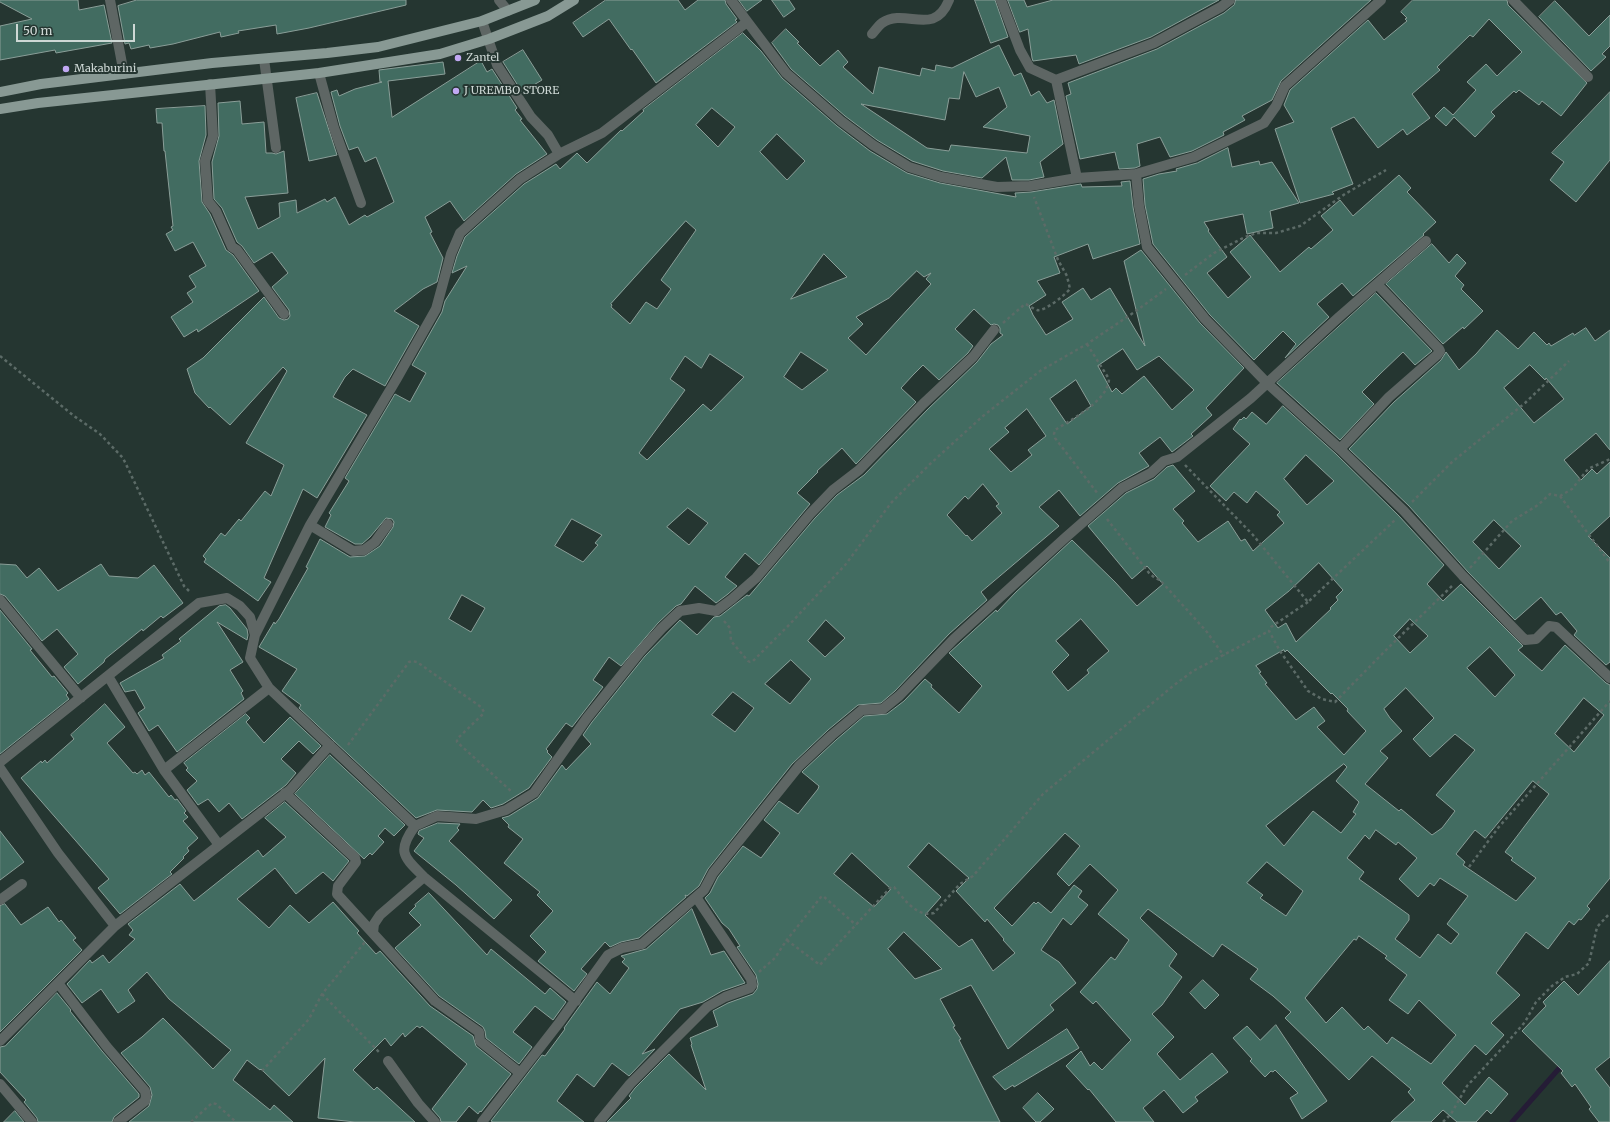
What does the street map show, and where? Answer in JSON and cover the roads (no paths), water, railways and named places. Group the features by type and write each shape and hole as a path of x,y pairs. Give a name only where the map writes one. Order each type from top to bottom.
{"main road":[{"path":"0,92 41,84 212,63 378,47 482,21 535,0"},
{"path":"0,109 210,84 319,73 440,54 489,39 548,16 574,0"}],"street":[{"path":"110,0 124,74"},
{"path":"499,0 508,11"},
{"path":"731,0 786,73 841,122 873,145 909,166 941,178 997,187 1030,186 1077,178 1136,174 1194,157 1264,123 1276,106 1285,86 1381,0"},
{"path":"872,34 882,23 893,19 934,20 943,12 949,0"},
{"path":"1001,0 1020,50 1030,68 1056,80 1154,43 1221,7 1230,0"},
{"path":"1513,0 1588,77"},
{"path":"482,21 497,65 531,117 548,135 559,154"},
{"path":"415,826 269,688 250,658 254,635 310,525 396,380 436,309 451,254 460,233 520,180 559,154 602,133 747,22"},
{"path":"264,58 276,148"},
{"path":"319,73 334,128 361,203"},
{"path":"1056,80 1077,178"},
{"path":"210,84 213,136 205,161 208,200 216,211 232,247 237,250 284,314"},
{"path":"1136,174 1139,206 1147,247 1205,319 1267,383 1340,449 1404,511 1463,576 1525,640 1529,641 1536,639 1549,626 1556,627 1610,678"},
{"path":"482,1122 576,1000 608,955 622,948 642,944 704,890 713,873 799,766 832,735 862,710 883,708 899,696 954,639 1064,538 1122,488 1151,473 1164,461 1177,457 1251,398 1426,241"},
{"path":"1340,449 1390,397 1440,351 1377,284"},
{"path":"576,1000 424,877 407,860 403,849 408,836 415,826 437,816 476,819 506,810 534,793 587,718 640,652 662,628 680,611 699,608 716,611 756,578 810,514 833,490 859,470 922,404 972,357 994,330"},
{"path":"310,525 353,551 364,550 375,542 388,524"},
{"path":"0,762 199,602 227,598 240,606 250,617 254,635"},
{"path":"0,600 81,698"},
{"path":"108,676 164,770 219,845"},
{"path":"164,770 269,688"},
{"path":"0,1041 115,926 285,793 330,745"},
{"path":"0,768 58,853 115,926"},
{"path":"285,793 355,858 356,862 338,886 337,894 435,1001 479,1032 480,1041 520,1073"},
{"path":"373,933 374,924 380,915 424,877"},
{"path":"0,900 22,884"},
{"path":"599,1122 630,1084 707,1007 725,997 750,988 752,985 751,979 696,897"},
{"path":"58,983 107,1047 145,1092 145,1101 118,1122"},
{"path":"388,1061 418,1102 435,1122"},
{"path":"0,1084 32,1122"}],"waterway":[{"path":"1512,1122 1563,1064"}],"place":[{"name":"Zantel","path":"458,58"},
{"name":"Makaburini","path":"66,69"},
{"name":"J UREMBO STORE","path":"456,91"}]}
